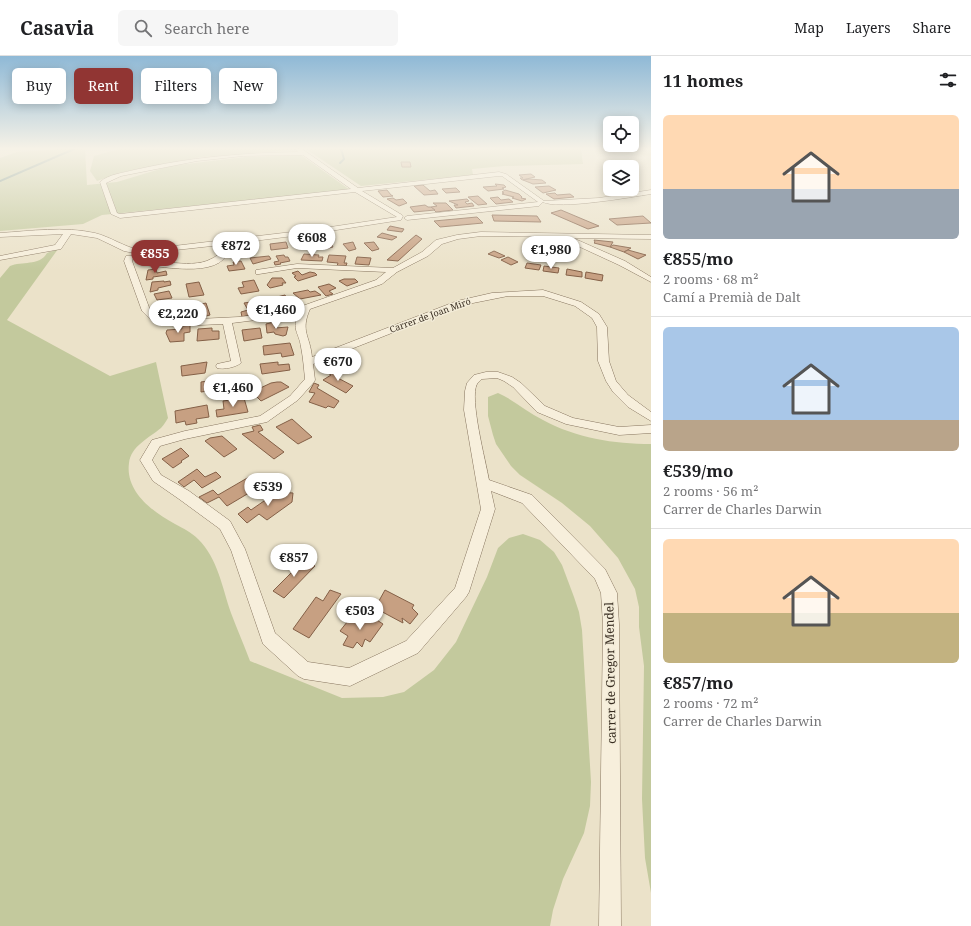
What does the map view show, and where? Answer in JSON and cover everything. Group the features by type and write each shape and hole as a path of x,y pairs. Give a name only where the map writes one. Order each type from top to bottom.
{"street":[{"path":"105,190 114,214 120,216 350,190"},
{"path":"356,190 402,218"},
{"path":"524,190 542,203"},
{"path":"563,202 622,197 651,192"},
{"path":"115,244 125,256 138,260 143,256 185,247 317,231 402,218 542,203 651,199"},
{"path":"0,236 65,233 91,234 107,239 125,249 159,264 185,268 199,267 214,262 221,257 226,250 225,242"},
{"path":"0,258 58,247 65,233"},
{"path":"129,257 128,261 146,311 156,320 177,323 227,321 289,313 379,282 394,270 425,254 439,242 455,238 481,234 651,237"},
{"path":"559,235 581,243 622,262 651,280"},
{"path":"136,280 137,272 143,256"},
{"path":"259,272 297,266 394,270"},
{"name":"Carrer de Joan Miró","path":"309,362 455,304 480,297 511,293 542,293 573,302 590,310 600,321 604,336 602,348 604,367 610,380 618,393 651,417"},
{"path":"306,307 301,318 300,332 306,345 310,380 294,398 263,419 185,435 156,443 146,460 157,478 184,495 225,525 238,549 269,638 304,670 350,676 412,647 461,592 488,510 470,410 470,391 472,383 478,377 486,374 498,375 517,385 541,409 570,421 619,431 651,429"},
{"path":"221,366 236,363 227,321"},
{"name":"carrer de Gregor Mendel","path":"483,483 527,499 600,574 609,593 611,624 610,926"}],"green space":[{"path":"0,190 350,190 102,215 83,224 0,231"},
{"path":"58,249 7,320 110,376 156,362 168,418 161,428 137,447 130,457 129,473 131,483 142,500 150,507 193,534 205,547 219,574 231,613 250,661 342,698 383,697 404,692 434,670 456,642 487,577 498,548 509,538 523,534 540,540 554,552 562,565 574,597 579,612 582,630 591,782 590,806 584,833 563,879 553,910 550,926 0,926 0,278 10,266 35,262 44,257 47,253"},
{"path":"498,393 537,417 582,436 623,443 651,444 651,893 645,858 642,799 644,666 639,627 639,607 635,589 618,558 590,526 562,503 520,475 511,466 496,444 488,416 488,397"}],"building":[{"path":"387,190 393,196 383,197 378,191"},
{"path":"418,190 435,190 438,194 424,195"},
{"path":"443,190 458,190 460,192 446,193"},
{"path":"505,190 519,194 522,197 521,198 526,199 522,201 502,194"},
{"path":"538,190 556,190 543,193"},
{"path":"555,193 557,195 570,194 574,197 554,199 546,194"},
{"path":"478,196 487,204 478,205 468,197"},
{"path":"498,197 501,200 509,199 513,202 496,204 490,198"},
{"path":"393,198 396,200 403,199 407,203 399,206 387,199"},
{"path":"467,199 469,201 465,202 467,204 472,203 474,206 456,208 454,205 458,205 449,201"},
{"path":"433,203 446,203 453,210 436,212 431,207 437,206"},
{"path":"425,205 435,210 414,212 410,207"},
{"path":"561,210 599,226 588,229 551,213"},
{"path":"492,215 537,216 541,222 494,221"},
{"path":"643,216 651,223 617,225 609,219"},
{"path":"477,217 483,223 440,227 434,221"},
{"path":"390,226 404,229 402,232 387,230"},
{"path":"382,233 397,237 392,240 377,237"},
{"path":"416,235 422,239 398,261 387,260"},
{"path":"329,240 333,247 325,249 319,242"},
{"path":"594,240 613,242 610,247 594,243"},
{"path":"286,242 288,248 271,250 270,244"},
{"path":"353,242 356,249 349,251 343,244"},
{"path":"374,242 379,249 372,251 364,243"},
{"path":"246,245 251,246 252,250 243,251 238,249"},
{"path":"613,245 631,248 624,252 610,247"},
{"path":"628,250 646,255 638,259 624,252"},
{"path":"494,251 505,256 499,258 488,254"},
{"path":"304,254 319,255 318,257 323,257 322,261 301,260"},
{"path":"284,255 285,257 288,257 290,261 275,265 274,262 279,261 276,256"},
{"path":"329,255 346,256 344,263 347,263 346,266 337,266 338,263 327,262"},
{"path":"269,256 271,259 253,264 250,258"},
{"path":"357,257 371,258 369,265 355,264"},
{"path":"508,257 518,262 511,265 501,260"},
{"path":"241,261 245,269 229,271 227,266 234,265 233,262"},
{"path":"527,263 541,265 539,270 525,268"},
{"path":"544,266 559,268 558,273 543,271"},
{"path":"156,269 157,273 166,271 167,275 153,277 153,279 146,280 148,270"},
{"path":"567,269 582,272 582,277 566,275"},
{"path":"298,271 302,275 310,272 317,275 298,281 294,277 296,276 292,273"},
{"path":"586,272 603,275 602,281 585,278"},
{"path":"272,278 282,278 286,283 270,288 267,285"},
{"path":"344,279 355,279 358,282 347,286 339,281"},
{"path":"254,280 259,291 241,294 238,288 244,287 242,282"},
{"path":"170,281 171,285 158,288 158,290 150,292 152,282"},
{"path":"199,282 204,295 189,297 186,284"},
{"path":"329,284 336,288 329,291 333,294 326,296 318,287"},
{"path":"308,290 310,292 315,291 321,295 300,299 293,293"},
{"path":"169,291 172,298 157,300 154,294"},
{"path":"285,295 287,299 291,298 294,302 275,307 269,299"},
{"path":"258,301 265,311 242,317 241,312 248,310 244,303"},
{"path":"206,303 210,315 202,317 201,314 195,315 193,306"},
{"path":"170,304 181,308 179,310 181,311 174,316 161,311"},
{"path":"274,322 275,328 288,327 286,335 283,336 275,334 274,332 267,333 266,324"},
{"path":"190,325 190,332 184,333 184,341 170,342 166,333 167,330 182,329 182,326"},
{"path":"212,328 212,331 219,331 219,339 197,341 198,329"},
{"path":"260,328 262,338 244,341 242,330"},
{"path":"290,343 294,355 282,357 281,353 264,355 263,346"},
{"path":"207,362 205,373 182,376 181,366"},
{"path":"278,362 278,365 289,364 290,370 262,374 260,364"},
{"path":"332,369 340,374 336,377 353,386 346,393 323,380 331,375 328,373"},
{"path":"240,376 242,386 201,392 201,382"},
{"path":"281,382 289,387 261,401 252,392 271,383"},
{"path":"314,383 319,385 317,388 339,401 334,408 328,406 326,408 309,402 315,393 309,392"},
{"path":"244,398 248,412 217,417 216,410 224,409 223,401"},
{"path":"207,405 209,417 196,419 197,423 186,425 185,421 176,423 175,411"},
{"path":"292,419 312,437 298,444 276,427"},
{"path":"260,425 263,430 258,432 284,452 274,459 242,434 254,431 252,427"},
{"path":"222,436 237,449 224,457 205,441 210,438"},
{"path":"181,448 189,456 173,468 162,459"},
{"path":"197,469 205,477 216,472 221,477 202,488 194,480 184,487 178,482"},
{"path":"249,477 259,487 227,506 219,497 207,503 199,497 213,490 218,495"},
{"path":"277,492 293,493 292,502 267,520 259,514 247,523 238,514 248,507 251,510"},
{"path":"306,558 315,566 284,598 273,591"},
{"path":"330,590 341,594 309,638 293,629 316,597 323,601"},
{"path":"385,590 414,605 412,608 418,614 410,624 402,618 403,623 375,608"},
{"path":"369,615 383,624 370,642 365,639 362,647 357,642 353,648 343,645 348,636 340,631 351,617 364,623"}]}
